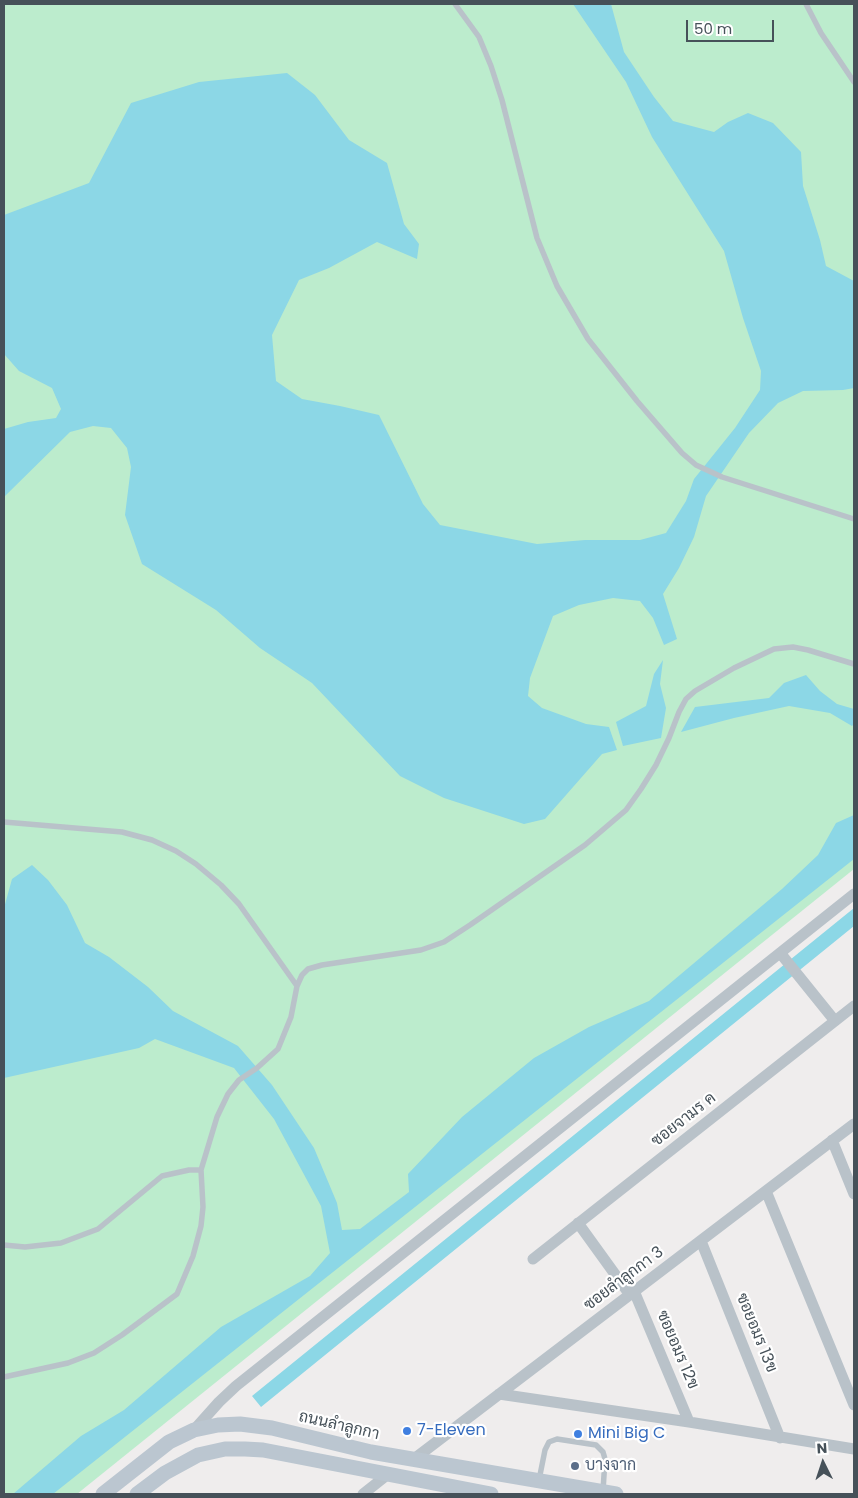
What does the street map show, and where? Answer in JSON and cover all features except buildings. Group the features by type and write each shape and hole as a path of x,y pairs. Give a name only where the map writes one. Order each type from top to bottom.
{"main road":[{"name":"ถนนลำลูกกา","path":"104,1494 169,1442 194,1430 218,1425 240,1424 272,1428 371,1452 610,1493"},
{"path":"137,1494 165,1473 198,1455 226,1449 263,1450 492,1494"}],"street":[{"path":"194,1430 218,1402 236,1386 854,894"},
{"path":"781,954 835,1021"},
{"name":"ซอยจามร ค","path":"533,1258 854,1006"},
{"name":"ซอยลำลูกกา 3","path":"414,1460 854,1124"},
{"path":"832,1140 854,1194"},
{"path":"766,1191 854,1405"},
{"name":"ซอยอมร 12ข","path":"578,1223 632,1293 689,1422"},
{"name":"ซอยอมร 13ข","path":"701,1240 780,1438"},
{"path":"499,1394 854,1449"},
{"path":"363,1494 387,1475"}],"lane":[{"path":"455,4 479,37 502,100 537,238 557,286 588,338 682,453 696,465 722,478 854,519"},
{"path":"806,4 821,33 854,82"},
{"path":"4,1377 68,1362 94,1352 122,1335 177,1294 194,1256 201,1226 203,1207 201,1170 217,1117 228,1094 239,1080 266,1061 278,1049 290,1017 302,975 308,969 322,965 421,950 444,942 470,926 585,845 626,810 656,765 686,699 695,691 734,668 774,650 793,647 854,664"},
{"path":"4,822 122,832 152,840 176,851 221,884 239,904 298,986"},
{"path":"4,1245 24,1247 61,1243 98,1229 162,1176 189,1170 201,1170"},
{"path":"539,1480 545,1450 549,1442 557,1440 596,1445 603,1452 610,1493"}],"green space":[{"path":"4,4 854,4 854,869 77,1494 4,1494"}],"water":[{"path":"573,4 611,4 624,52 654,97 673,121 714,132 728,122 748,113 773,123 801,152 803,186 826,266 854,281 854,388 803,391 778,403 749,433 706,496 694,537 679,568 663,594 677,639 664,645 653,618 640,601 613,598 579,605 553,616 530,678 528,696 542,708 586,724 609,727 617,750 602,754 545,819 524,824 444,798 400,776 312,683 260,648 216,610 142,564 125,515 131,467 127,448 111,428 93,426 70,432 4,497 4,429 28,422 56,418 61,409 52,388 19,371 4,354 4,215 89,183 131,103 199,82 287,73 315,95 349,140 387,163 404,224 419,244 417,259 377,242 329,268 299,280 272,335 276,381 302,399 379,415 423,504 440,525 537,544 585,540 640,540 666,533 686,501 694,479 735,428 760,390 761,371 743,318 724,251 652,137 626,82"},
{"path":"663,660 660,684 666,708 661,738 623,746 616,722 646,706 654,674"},
{"path":"806,675 820,691 837,704 854,709 854,724 852,726 830,713 789,706 681,732 695,707 769,698 784,683"},
{"path":"854,815 854,859 53,1494 13,1494 81,1436 124,1410 221,1327 310,1276 330,1253 321,1206 274,1119 234,1068 155,1039 139,1048 4,1078 4,908 12,879 32,865 48,880 67,905 85,943 109,957 148,987 173,1011 238,1046 272,1085 314,1148 337,1203 342,1230 360,1229 409,1192 408,1174 462,1117 534,1058 589,1027 649,1001 782,889 818,855 836,823"},
{"path":"854,908 854,926 261,1407 252,1396"}],"place":[{"name":"7-Eleven","path":"407,1431"},
{"name":"Mini Big C","path":"578,1434"},
{"name":"บางจาก","path":"575,1466"}]}
